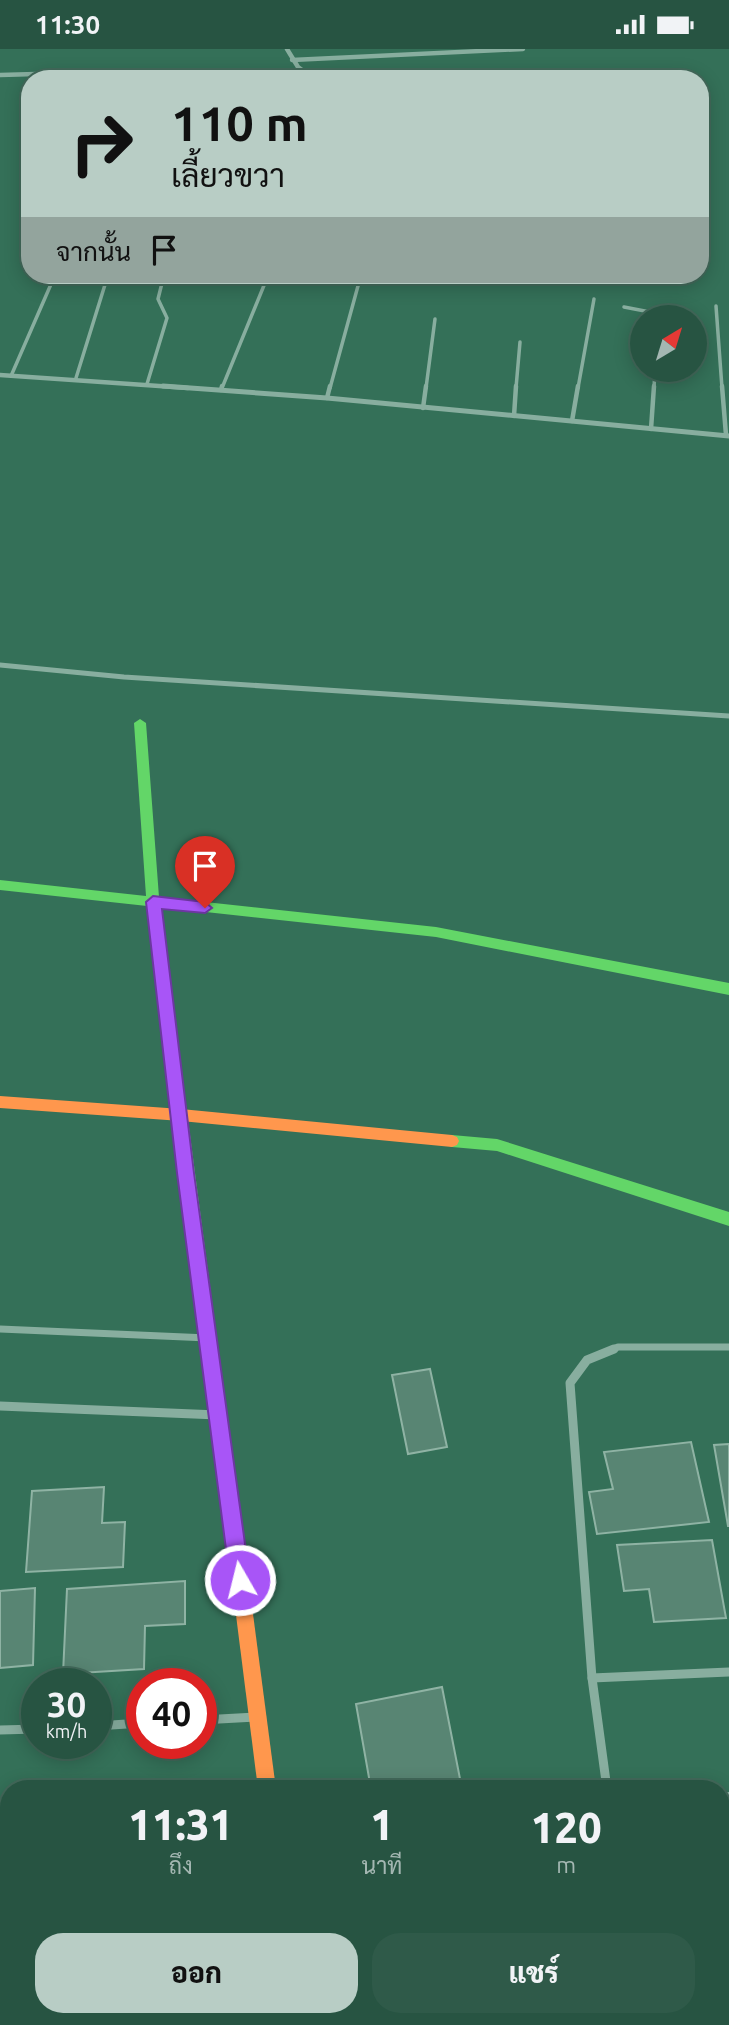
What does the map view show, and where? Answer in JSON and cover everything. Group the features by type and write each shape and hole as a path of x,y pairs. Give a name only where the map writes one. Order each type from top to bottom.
{"street":[{"path":"287,49 301,70"},
{"path":"292,60 523,49"},
{"path":"0,75 21,73"},
{"path":"0,375 327,398 728,436"},
{"path":"0,665 124,677 729,716"},
{"path":"140,723 153,902 266,1780"},
{"path":"0,885 436,932 729,989"},
{"path":"0,1103 181,1115 497,1145 729,1219"},
{"path":"0,1329 208,1338"},
{"path":"606,1780 592,1678 570,1383 587,1360 618,1347 729,1347"},
{"path":"0,1406 218,1415"},
{"path":"592,1678 729,1672"},
{"path":"217,1719 258,1717"},
{"path":"0,1730 21,1729"}],"lane":[{"path":"11,376 51,284"},
{"path":"76,379 105,284"},
{"path":"147,384 167,318 158,299 162,284"},
{"path":"221,390 265,284"},
{"path":"327,398 359,284"},
{"path":"572,421 594,299"},
{"path":"716,306 728,436"},
{"path":"624,307 630,308"},
{"path":"423,408 435,319"},
{"path":"514,416 520,342"},
{"path":"651,429 654,382"}],"building":[{"path":"430,1369 447,1447 408,1454 392,1375"},
{"path":"691,1442 709,1522 597,1534 589,1492 613,1489 604,1452"},
{"path":"729,1444 729,1526 728,1526 714,1445"},
{"path":"104,1487 102,1523 125,1522 123,1567 26,1572 32,1491"},
{"path":"712,1540 726,1618 654,1622 649,1589 624,1591 617,1545"},
{"path":"185,1581 185,1624 145,1626 144,1668 112,1671 112,1668 63,1668 67,1589"},
{"path":"35,1588 33,1665 0,1668 0,1591"},
{"path":"442,1687 460,1780 369,1780 356,1704"}],"traffic: fast":[{"path":"140,723 153,902 213,1370"},
{"path":"0,885 436,932 729,989"},
{"path":"452,1141 497,1145 729,1219"}],"traffic: slow":[{"path":"0,1102 181,1115 452,1141"},
{"path":"213,1370 266,1780"}],"route":[{"path":"205,908 153,902 240,1580"}]}
